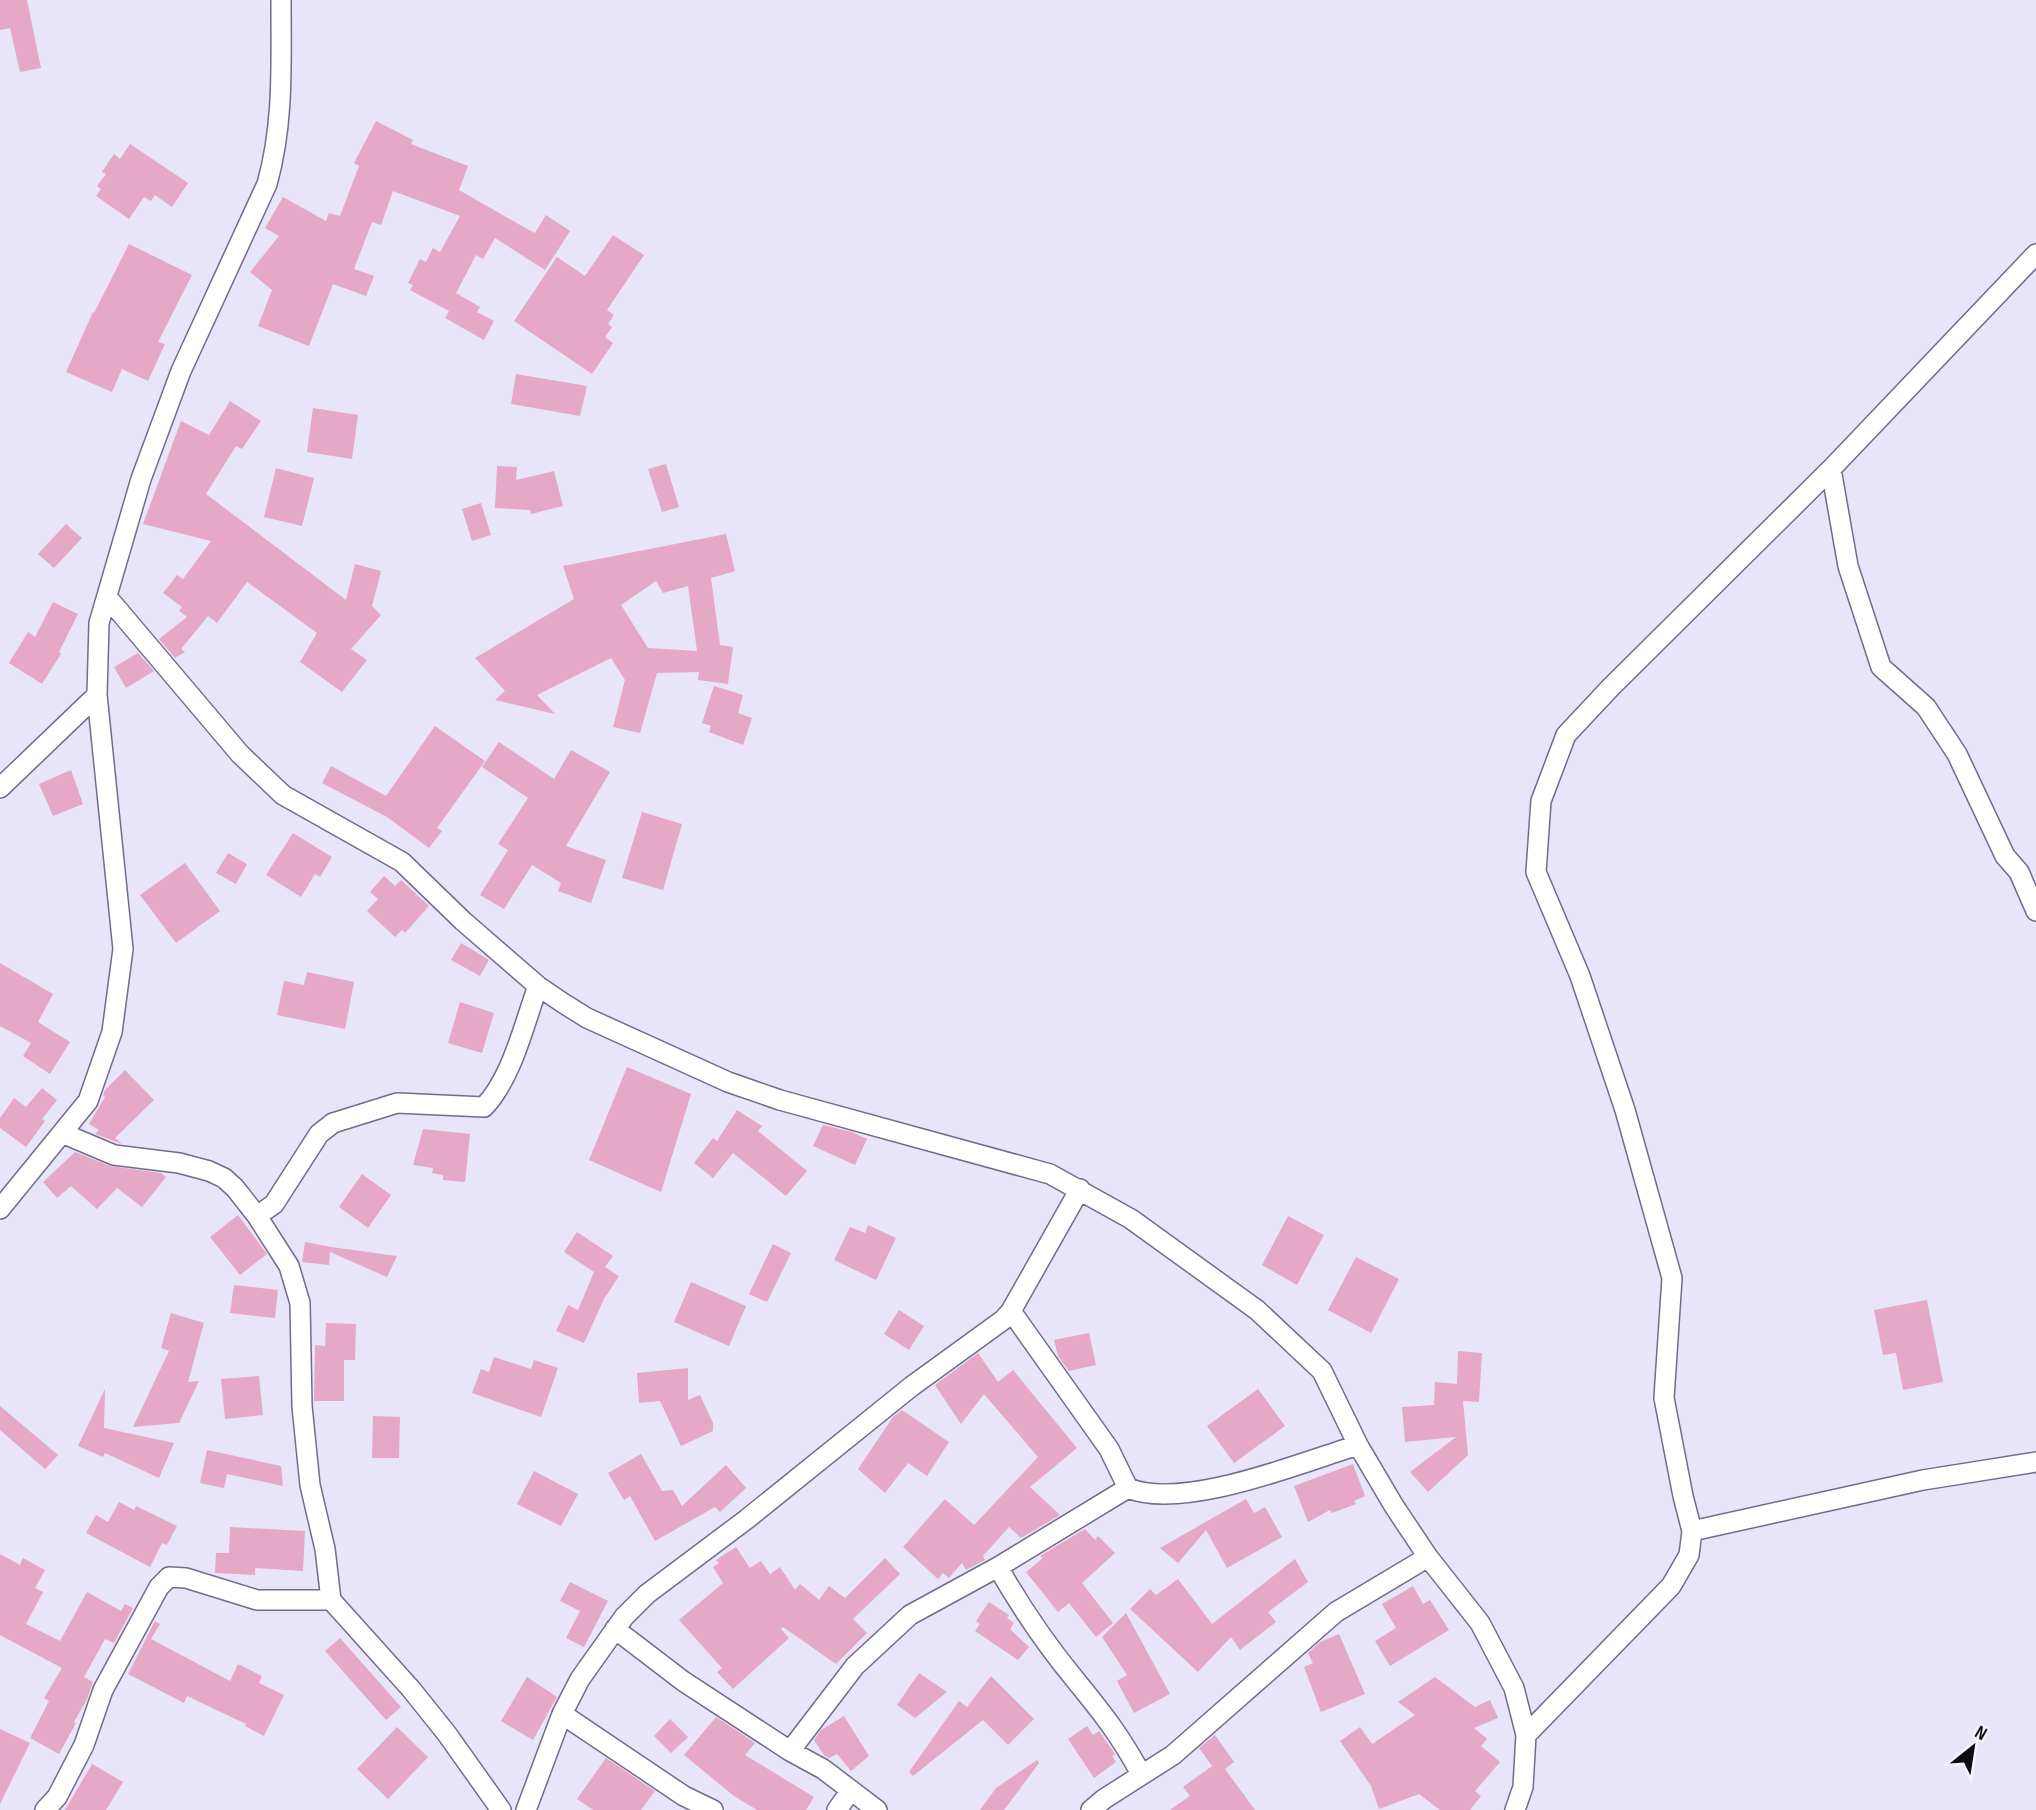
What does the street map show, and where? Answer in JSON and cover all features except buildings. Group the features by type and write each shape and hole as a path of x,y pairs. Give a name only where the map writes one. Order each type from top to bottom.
{"street":[{"path":"0,1209 88,1101 112,1032 123,949 97,695 99,623 141,479 181,371 267,184 275,155 281,107 281,0"},
{"path":"1526,1735 1671,1586 1689,1556 1692,1531 1664,1398 1672,1278 1620,1097 1580,976 1536,872 1541,801 1566,735 1640,657 1831,469 2036,254"},
{"path":"1831,469 1848,566 1881,667 1926,707 1957,754 2005,856 2019,872 2036,911"},
{"path":"108,598 240,754 284,795 402,862 463,921 538,986 587,1018 728,1082 780,1100 1050,1174 1131,1219 1257,1310 1322,1371 1357,1445 1428,1557 1480,1623 1514,1688 1526,1735 1523,1787 1515,1810"},
{"path":"0,788 97,695"},
{"path":"257,1216 274,1204 319,1134 333,1123 397,1103 484,1107 504,1079 538,986"},
{"path":"62,1133 114,1155 179,1163 209,1171 224,1178 235,1188 257,1216 289,1266 300,1303 302,1406 309,1472 325,1549 331,1600 418,1698 501,1810"},
{"path":"526,1810 562,1714 580,1679 615,1629 647,1594 747,1519 912,1386 1003,1320 1011,1311 1080,1189"},
{"path":"1011,1311 1109,1449 1128,1488 1142,1493 1158,1494 1231,1486 1357,1445"},
{"path":"1692,1531 1923,1480 2036,1462"},
{"path":"790,1751 855,1666 910,1615 998,1567 1128,1488"},
{"path":"1091,1810 1183,1747 1335,1612 1428,1557"},
{"path":"998,1567 1011,1590 1076,1681 1122,1739 1141,1774"},
{"path":"45,1810 57,1797 84,1745 103,1690 164,1580 175,1576 186,1578 257,1600 331,1600"},
{"path":"615,1629 683,1681 822,1769 877,1810"},
{"path":"562,1714 684,1796 713,1810"},
{"path":"837,1810 851,1790"}]}
